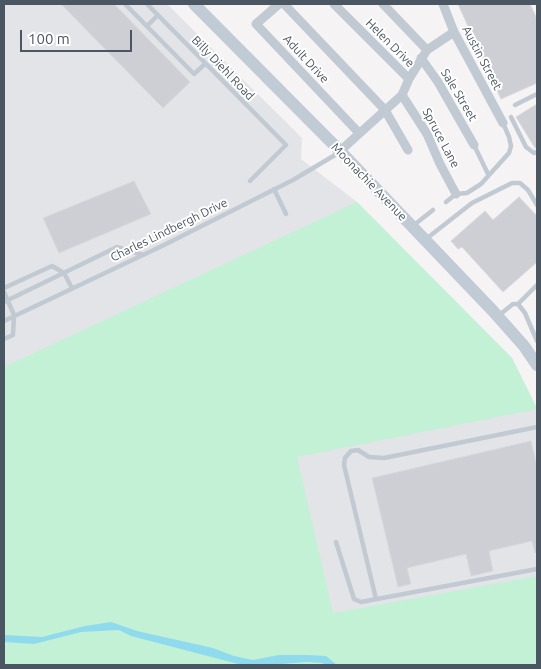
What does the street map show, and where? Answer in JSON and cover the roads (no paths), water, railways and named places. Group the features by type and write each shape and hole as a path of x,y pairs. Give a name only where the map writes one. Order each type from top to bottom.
{"main road":[{"name":"Moonachie Avenue","path":"194,4 498,316 524,346 537,365"}],"street":[{"name":"Adult Drive","path":"279,4 256,24 359,133"},
{"name":"Adult Drive","path":"284,4 385,110 408,150"},
{"name":"Helen Drive","path":"334,4 408,79"},
{"name":"Helen Drive","path":"383,4 427,50"},
{"name":"Austin Street","path":"443,4 454,32 507,120"},
{"path":"340,152 402,95 408,79 427,50 454,32"},
{"name":"Sale Street","path":"421,58 438,82 474,145"},
{"name":"Spruce Lane","path":"402,95 427,134 456,194"}],"lane":[{"path":"125,4 194,74 205,64"},
{"name":"Billy Diehl Road","path":"147,4 286,145 250,181"},
{"path":"147,26 158,15"},
{"path":"515,105 537,94"},
{"path":"507,120 526,147 534,153 537,152"},
{"path":"446,202 456,194 462,195 477,187 509,153 507,120"},
{"path":"474,145 488,174"},
{"name":"Charles Lindbergh Drive","path":"4,321 143,255 274,189 340,152"},
{"path":"425,240 472,202 512,183 520,183 528,190 537,205"},
{"path":"274,189 286,214"},
{"path":"412,226 432,210"},
{"path":"6,301 117,247 143,255"},
{"path":"4,340 14,335 14,315 6,301 4,290 52,266 64,273 72,288"},
{"path":"498,316 513,304 518,304 537,285"},
{"path":"518,304 525,313 537,341"},
{"path":"376,599 344,465 345,458 351,451 358,450 369,457 384,458 537,427"},
{"path":"336,542 354,600 360,602 537,569"}],"water":[{"path":"111,622 137,631 213,648 234,656 253,660 279,655 326,656 337,665 307,662 242,665 131,636 119,630 81,632 34,644 4,642 4,635 42,637 85,626"}]}
